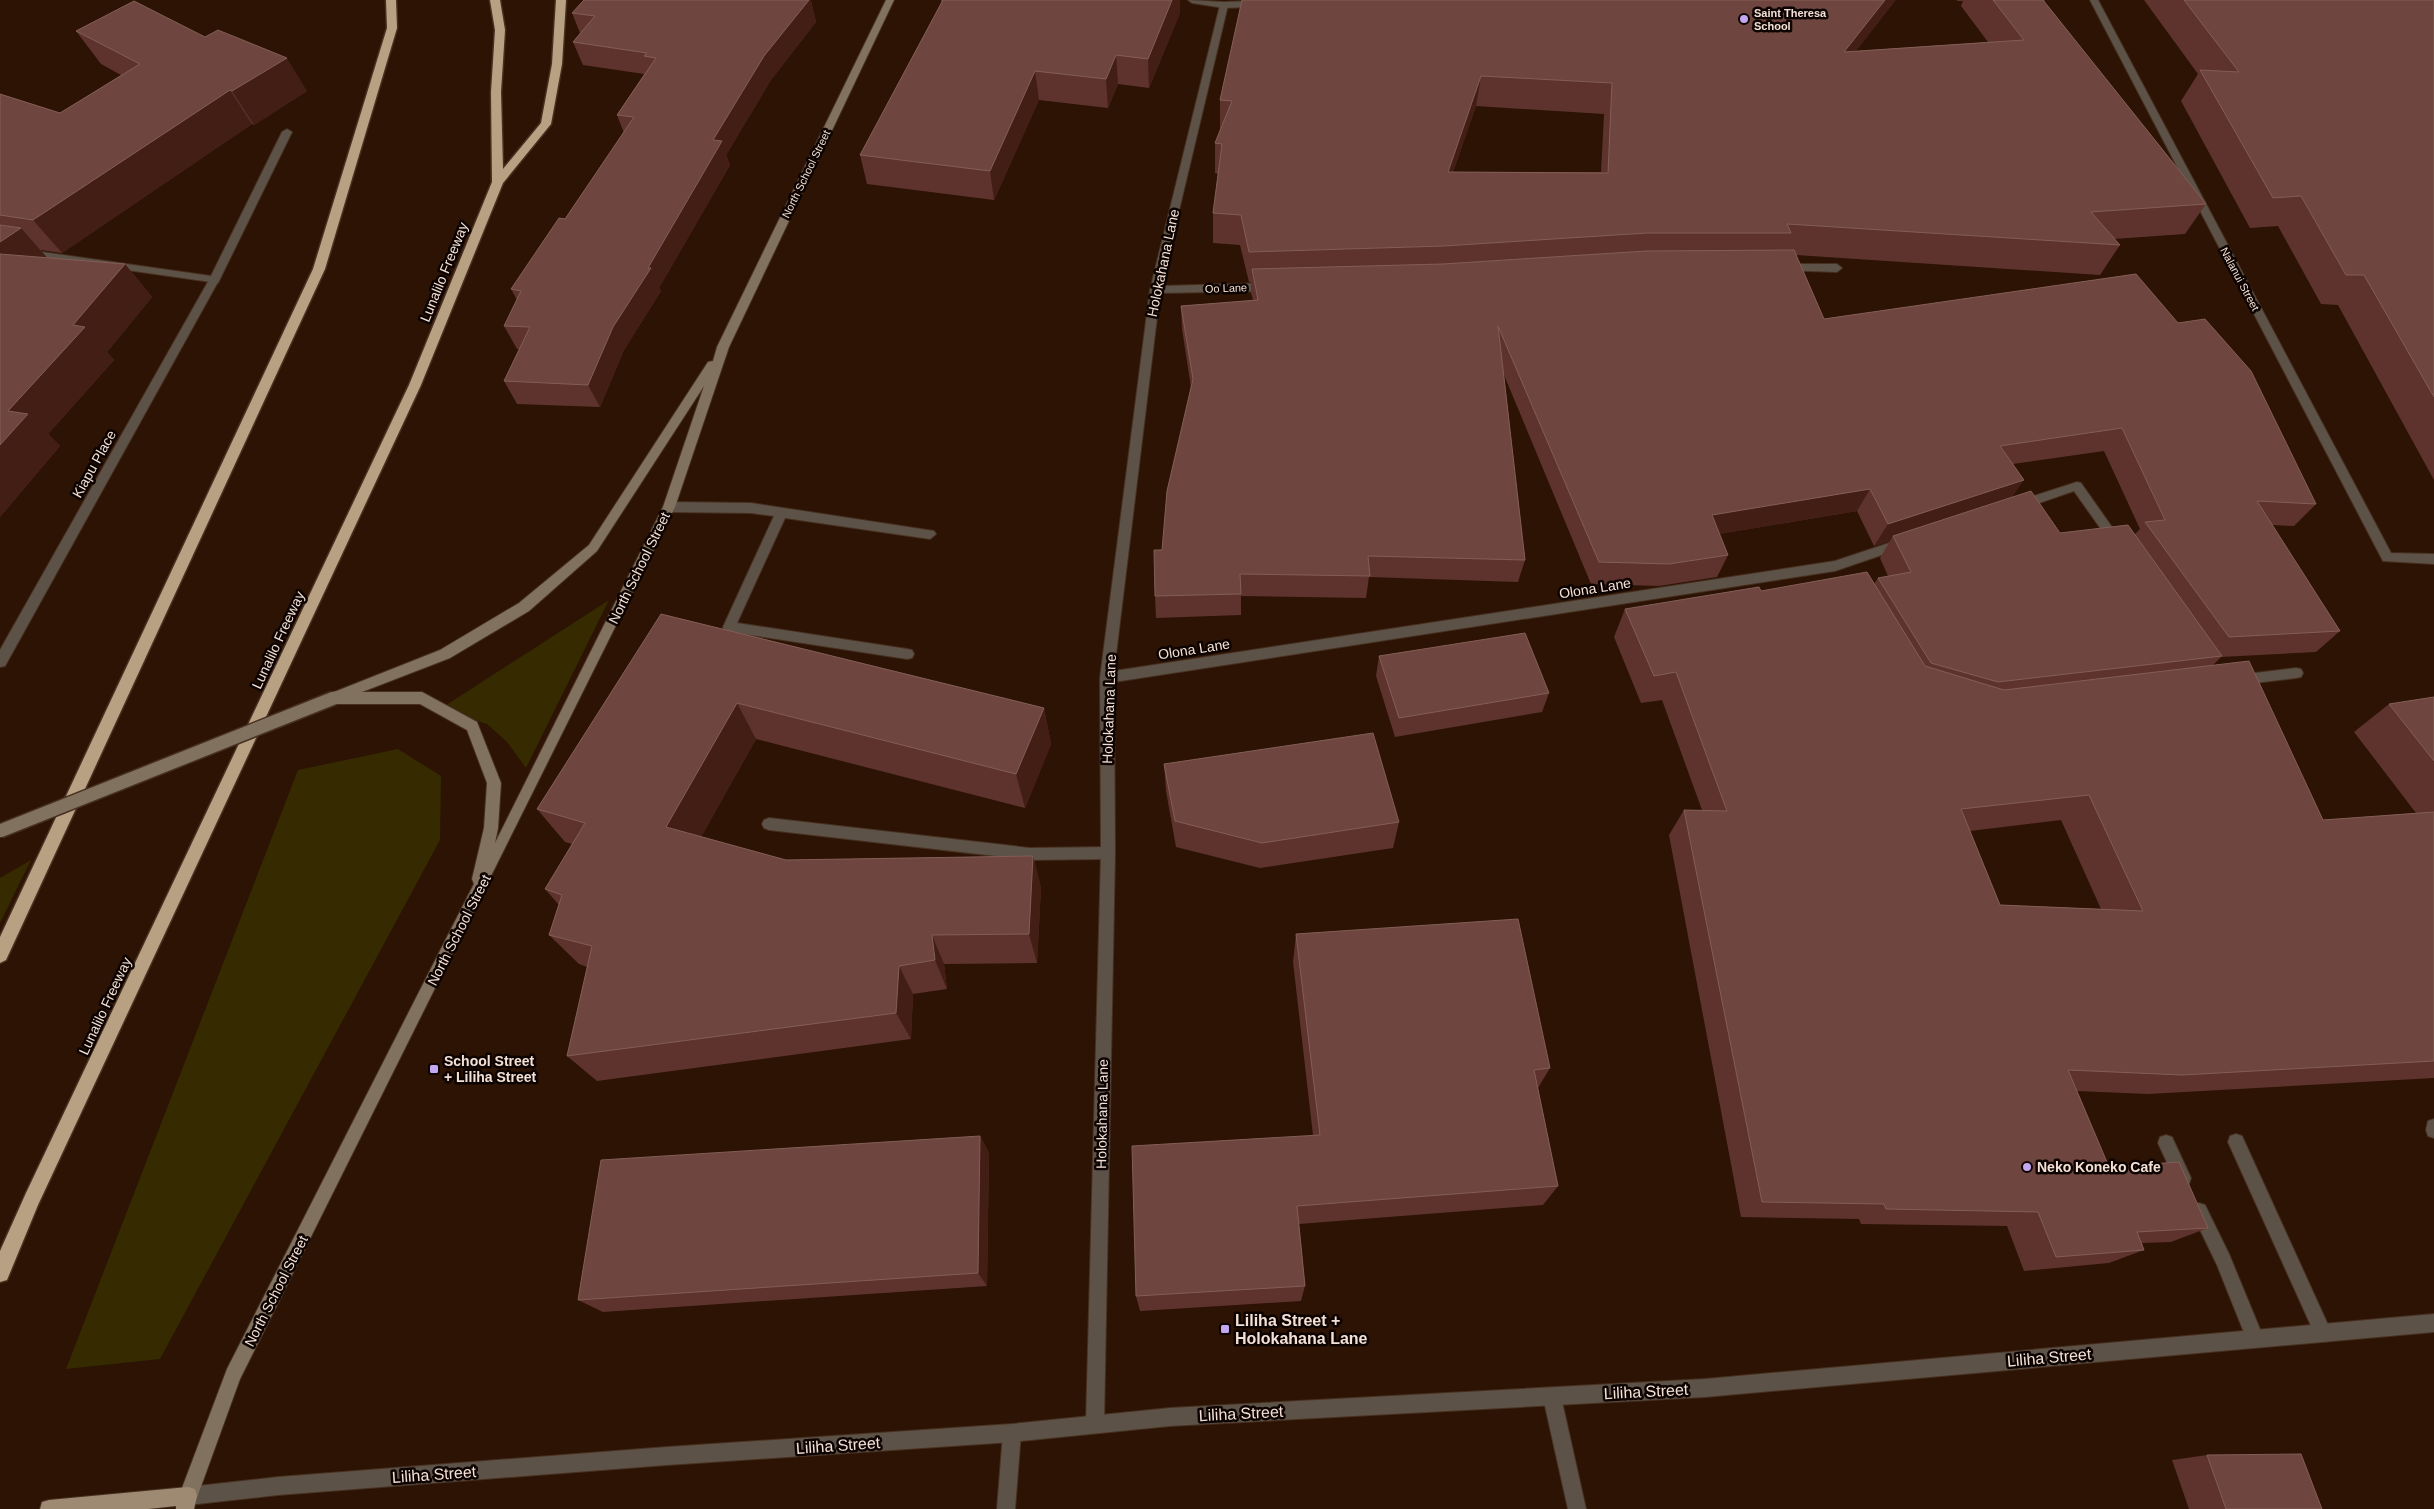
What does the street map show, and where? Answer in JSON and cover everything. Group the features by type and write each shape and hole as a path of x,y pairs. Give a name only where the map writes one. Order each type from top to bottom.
{"highway":[{"path":"0,955 318,269 392,28 390,0"},
{"name":"Lunalilo Freeway","path":"0,1273 37,1190 415,385 498,182 496,92 500,30 495,0"},
{"path":"498,182 546,124 557,64 561,0"}],"main road":[{"name":"North School Street","path":"0,831 445,654 524,607 593,548 723,347 890,0"},
{"name":"North School Street","path":"186,1502 233,1375 670,507 723,347"},
{"path":"334,698 422,698 472,726 494,782 491,828 473,901"},
{"name":"Liliha Street","path":"49,1509 186,1502"}],"street":[{"path":"1192,0 1224,6 1271,3 1272,0"},
{"name":"Nalanui Street","path":"2094,0 2387,558 2434,559"},
{"name":"Holokahana Lane","path":"1095,1423 1108,853 1107,678 1154,290 1224,6"},
{"name":"Kiapu Place","path":"0,662 214,280 287,132"},
{"path":"0,249 214,280"},
{"path":"1767,268 1837,268"},
{"name":"Oo Lane","path":"1154,290 1282,286"},
{"path":"2002,511 2077,486 2126,557"},
{"path":"670,507 751,508 930,534"},
{"path":"781,513 729,626 907,654"},
{"name":"Olona Lane","path":"1107,678 1837,571 1909,542"},
{"path":"2224,682 2296,673"},
{"path":"769,824 1030,854 1108,853"},
{"path":"2236,1142 2322,1333"},
{"path":"2166,1143 2223,1260 2255,1339"},
{"name":"Liliha Street","path":"186,1502 278,1486 1012,1433 1095,1423 1170,1417 1705,1388 2434,1323"},
{"path":"1552,1397 1577,1509"},
{"path":"1006,1509 1012,1433"}],"shaded area":[{"path":"609,600 526,768 507,742 487,724 440,709"},
{"path":"398,749 441,776 440,840 160,1359 66,1369 298,770"},
{"path":"31,860 0,923 0,878"}],"building":[{"path":"584,0 809,0 764,56 713,140 722,141 648,268 651,268 613,327 588,385 504,381 530,327 504,326 521,291 511,289 559,218 565,219 634,117 617,115 656,58 644,56 647,53 573,42 595,16 572,13"},
{"path":"943,0 1172,0 1148,59 1116,55 1106,79 1035,71 990,171 860,155"},
{"path":"1242,0 1885,0 1844,52 2024,40 1993,0 2043,0 2206,204 2091,212 2120,245 1787,224 1791,233 1647,233 1444,246 1249,252 1241,215 1213,213 1222,144 1215,143 1232,101 1220,100","holes":["1481,76 1612,83 1608,173 1448,172"]},
{"path":"2184,0 2434,0 2434,397 2364,275 2346,275 2301,196 2273,198 2200,70 2239,72"},
{"path":"134,1 205,37 218,30 287,58 232,91 230,90 33,220 0,215 0,94 60,113 140,64 76,31"},
{"path":"0,225 21,228 0,242"},
{"path":"1794,250 1824,319 2136,274 2178,323 2205,319 2251,371 2316,504 2257,501 2340,631 2229,637 2145,522 2165,520 2122,428 2000,446 2024,480 1888,524 1870,489 1712,515 1728,555 1669,564 1599,562 1498,326 1525,560 1368,556 1370,576 1240,574 1241,594 1155,596 1154,550 1162,550 1167,491 1193,379 1181,306 1258,300 1252,269 1443,264 1646,251"},
{"path":"0,254 125,264 73,325 85,327 8,411 28,414 0,445"},
{"path":"2031,491 2060,533 2128,525 2222,656 1998,682 1931,663 1878,578 1911,572 1893,536"},
{"path":"1867,572 1925,666 2004,690 2249,661 2323,820 2434,812 2434,1061 2182,1075 2068,1070 2109,1167 2179,1162 2208,1228 2137,1232 2144,1250 2056,1257 2038,1212 1886,1209 1884,1204 1762,1202 1684,810 1727,811 1676,672 1654,676 1625,609 1759,587 1761,591","holes":["2089,795 2143,911 2000,905 1961,809"]},
{"path":"661,614 1044,708 1016,774 737,703 666,827 786,860 1033,856 1029,934 932,935 935,960 899,966 896,1013 567,1056 592,946 549,935 562,895 545,889 585,823 537,809"},
{"path":"1525,633 1549,693 1399,718 1379,656"},
{"path":"2434,697 2434,761 2389,704"},
{"path":"1373,733 1399,822 1262,843 1175,821 1164,764"},
{"path":"1518,919 1550,1068 1534,1070 1558,1186 1297,1206 1305,1286 1136,1296 1132,1146 1320,1135 1296,934"},
{"path":"980,1136 978,1273 578,1300 601,1160"},
{"path":"2301,1454 2322,1509 2226,1509 2207,1455"}],"place":[{"name":"Saint Theresa School","path":"1744,19"},
{"name":"School Street + Liliha Street","path":"434,1069"},
{"name":"Neko Koneko Cafe","path":"2027,1167"},
{"name":"Liliha Street + Holokahana Lane","path":"1225,1329"}]}
